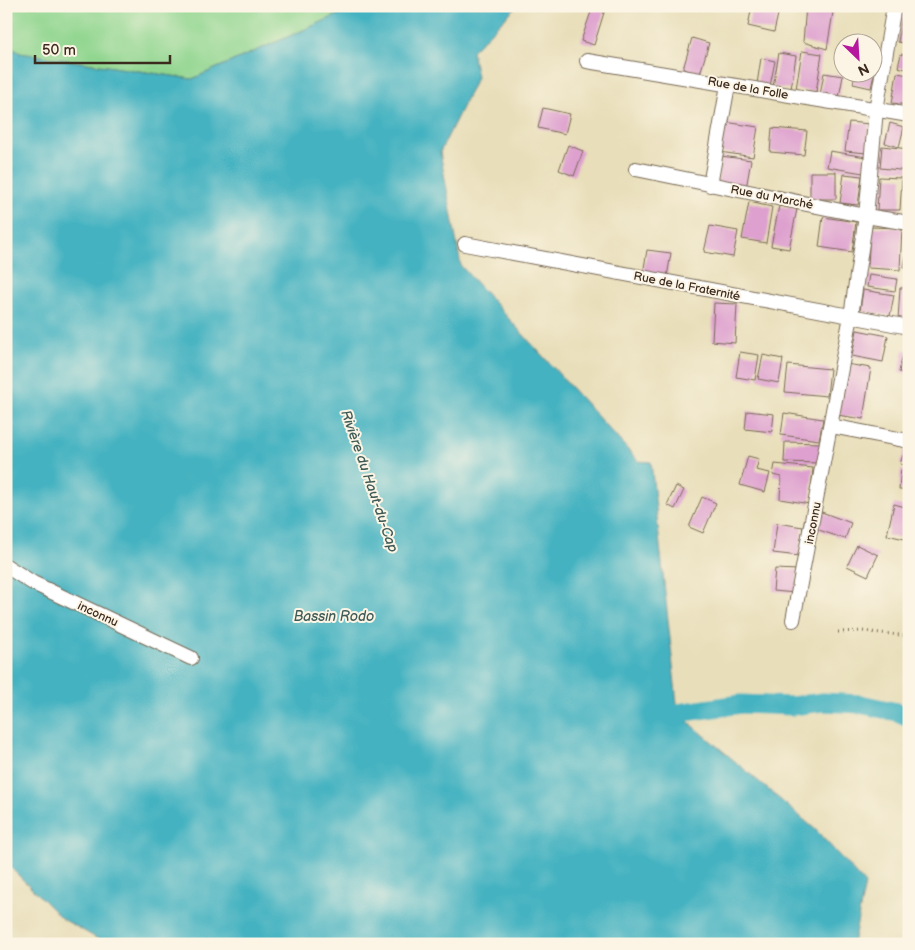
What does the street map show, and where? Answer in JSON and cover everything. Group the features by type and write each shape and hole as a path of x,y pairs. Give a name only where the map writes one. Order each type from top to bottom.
{"street":[{"name":"inconnu","path":"794,620 851,316 866,216 876,110 894,6"},
{"name":"Rue de la Folle","path":"587,61 909,115"},
{"path":"710,185 728,85"},
{"name":"Rue du Marché","path":"636,170 909,223"},
{"name":"Rue de la Fraternité","path":"465,244 909,327"},
{"path":"831,426 909,441"},
{"name":"inconnu","path":"6,566 33,583 191,658"}],"path":[{"path":"838,632 862,631 909,636"}],"green space":[{"path":"6,6 358,6 192,79 20,53 6,44"}],"water":[{"name":"Bassin Rodo","path":"358,6 517,6 472,51 477,77 440,152 461,266 638,461 651,462 678,713 816,830 865,884 853,944 107,944 61,918 6,863 6,44 20,53 192,79"}],"building":[{"path":"593,6 606,6 594,45 581,41"},
{"path":"752,6 763,6 779,10 774,32 748,26"},
{"path":"806,6 834,6 827,49 803,42"},
{"path":"903,8 909,9 909,44 898,42"},
{"path":"692,38 709,43 700,74 683,69"},
{"path":"802,51 822,54 816,92 796,89"},
{"path":"779,53 796,56 791,89 773,87"},
{"path":"901,54 909,56 909,70 898,67"},
{"path":"761,58 775,61 770,86 757,84"},
{"path":"824,73 832,74 832,82 842,82 839,97 820,95"},
{"path":"897,73 909,75 909,105 892,103"},
{"path":"853,82 872,82 871,88 853,84"},
{"path":"543,108 570,114 565,134 538,128"},
{"path":"725,122 758,127 753,157 720,152"},
{"path":"849,122 870,124 867,153 845,151"},
{"path":"890,123 904,127 899,147 885,143"},
{"path":"772,128 807,131 804,155 770,152"},
{"path":"568,145 583,151 574,176 559,170"},
{"path":"882,146 909,149 909,171 880,168"},
{"path":"830,151 866,157 863,173 827,167"},
{"path":"721,156 751,160 746,189 717,184"},
{"path":"810,172 836,172 836,199 810,199"},
{"path":"844,174 862,176 858,205 840,203"},
{"path":"879,177 902,178 900,210 877,210"},
{"path":"749,202 772,207 766,243 742,239"},
{"path":"779,206 797,209 789,249 771,246"},
{"path":"823,217 856,222 852,252 819,247"},
{"path":"710,226 738,231 733,257 704,252"},
{"path":"870,227 902,228 900,270 868,268"},
{"path":"909,242 909,268 904,267"},
{"path":"647,250 671,253 667,277 643,274"},
{"path":"869,275 897,279 895,291 867,287"},
{"path":"900,288 909,288 909,320 898,320"},
{"path":"863,290 894,295 890,316 860,311"},
{"path":"714,303 737,304 735,343 712,341"},
{"path":"857,330 888,336 883,362 852,356"},
{"path":"904,350 909,351 909,374 899,372"},
{"path":"740,352 759,355 755,380 736,377"},
{"path":"763,355 783,359 779,383 758,379"},
{"path":"846,364 871,368 863,419 837,415"},
{"path":"788,365 830,369 827,396 785,392"},
{"path":"747,411 774,414 772,432 745,429"},
{"path":"784,413 823,419 819,440 781,435"},
{"path":"785,442 821,443 820,463 784,462"},
{"path":"907,444 909,445 909,466 900,464"},
{"path":"748,456 759,459 756,470 770,473 765,492 740,485"},
{"path":"775,464 813,468 810,504 780,499 781,477 773,475"},
{"path":"901,470 909,471 909,490 899,490"},
{"path":"676,486 684,490 675,509 667,505"},
{"path":"702,497 716,503 703,533 689,527"},
{"path":"894,504 909,508 909,540 887,535"},
{"path":"819,511 851,523 845,539 813,528"},
{"path":"777,523 803,527 799,556 773,553"},
{"path":"857,545 878,555 868,576 847,566"},
{"path":"775,569 798,570 796,593 773,591"}],"waterway":[{"path":"661,731 678,713 741,704 792,706 823,702 860,704 897,712 909,717"}],"water label":[{"name":"Rivière du Haut-du-Cap","path":"370,481"}]}
